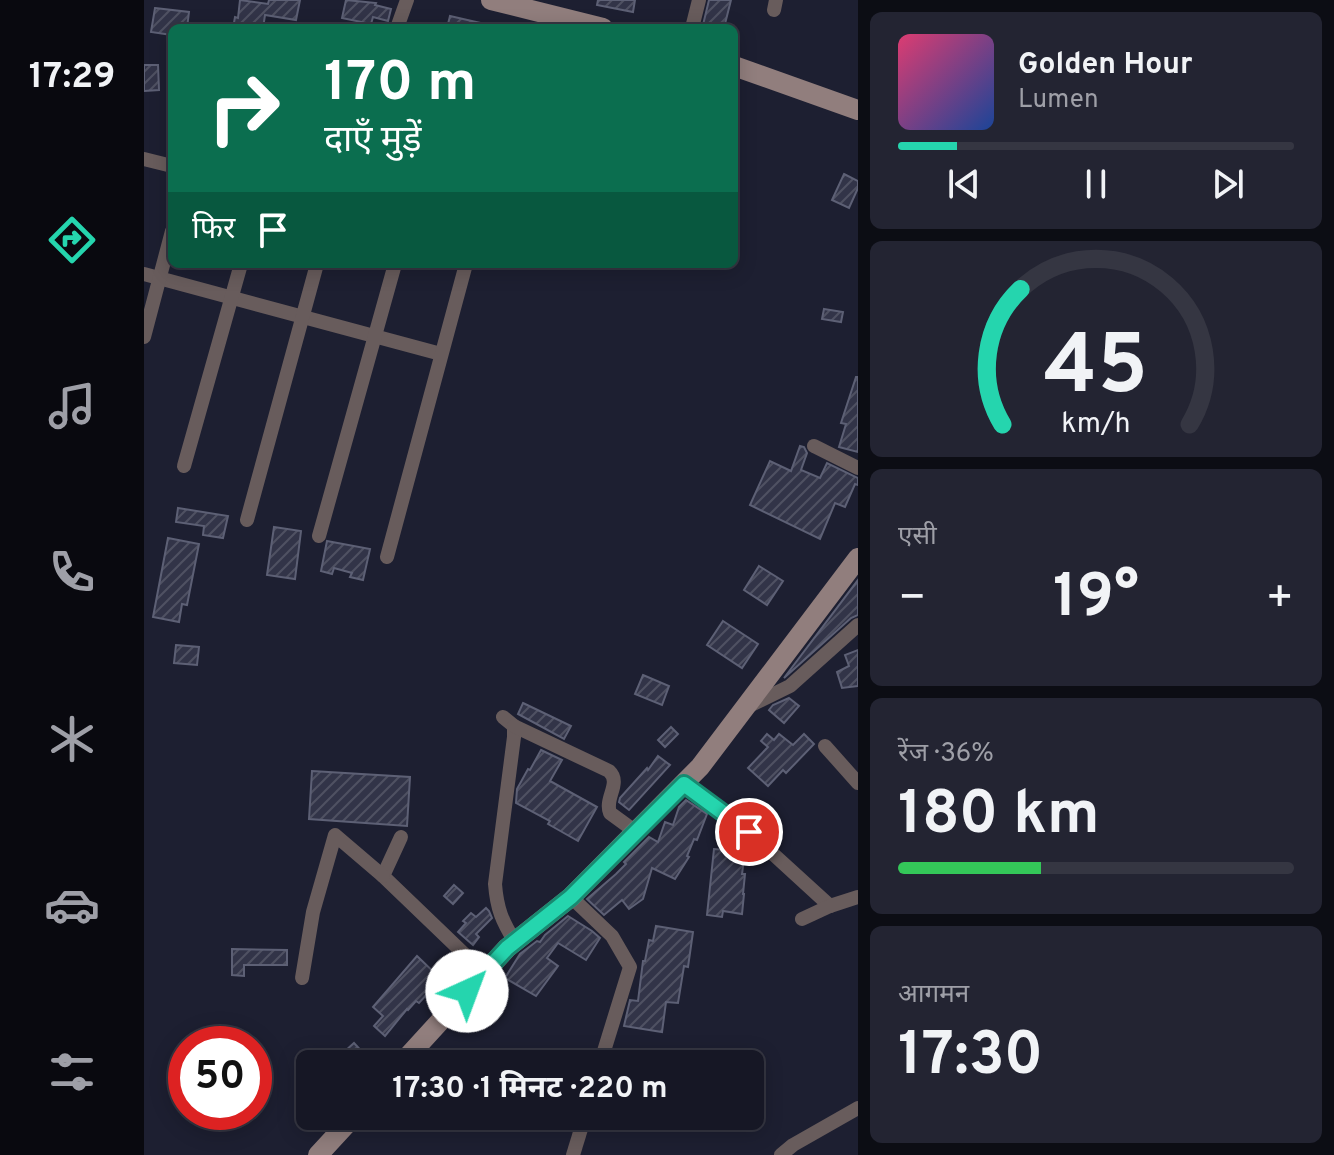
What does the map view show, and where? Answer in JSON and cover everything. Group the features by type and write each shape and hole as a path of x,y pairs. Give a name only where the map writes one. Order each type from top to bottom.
{"main road":[{"path":"491,0 587,24"},
{"path":"738,67 858,110"},
{"path":"414,1050 515,942 571,897 700,767 858,558"},
{"path":"318,1155 341,1130"}],"street":[{"path":"398,24 407,0"},
{"path":"693,24 699,0"},
{"path":"144,159 168,165"},
{"path":"144,337 168,245"},
{"path":"184,466 240,268"},
{"path":"247,520 316,268"},
{"path":"319,536 394,268"},
{"path":"387,557 465,268"},
{"path":"144,274 441,354"},
{"path":"814,446 858,468"},
{"path":"746,707 790,686 858,625"},
{"path":"515,942 496,904 495,884 510,768 508,721 609,771 615,780 608,803 610,813 636,832"},
{"path":"825,746 858,783"},
{"path":"684,784 749,832 830,906"},
{"path":"302,978 313,912 335,835 383,876 484,973"},
{"path":"383,876 401,837"},
{"path":"571,897 612,936 630,967 604,1050"},
{"path":"802,919 858,897"},
{"path":"781,1155 858,1108"},
{"path":"573,1155 581,1130"}],"building":[{"path":"240,0 268,4 269,0 300,0 296,20 265,15 264,24 234,24 235,17 238,18"},
{"path":"346,0 376,3 391,9 388,21 373,17 371,24 342,18"},
{"path":"598,0 635,0 633,12 597,5"},
{"path":"709,0 731,0 725,24 703,24"},
{"path":"155,8 189,12 188,24 168,24 168,34 151,32"},
{"path":"450,16 485,24 448,24"},
{"path":"144,65 158,65 159,90 144,91"},
{"path":"844,174 858,181 849,208 832,200"},
{"path":"824,309 843,312 841,322 822,319"},
{"path":"856,377 858,452 839,447 846,424 841,423"},
{"path":"800,446 807,453 801,470 820,478 827,463 858,478 858,485 855,484 845,507 835,503 820,539 750,505 770,461 791,471"},
{"path":"178,508 228,516 223,538 203,535 204,526 176,522"},
{"path":"274,527 301,531 295,579 267,575"},
{"path":"168,538 199,544 187,605 182,604 179,622 153,617"},
{"path":"327,541 370,549 363,580 334,568 332,574 321,571"},
{"path":"759,566 783,581 767,605 744,590"},
{"path":"858,580 858,615 784,678"},
{"path":"723,621 758,644 742,668 707,645"},
{"path":"176,645 199,647 197,665 174,663"},
{"path":"858,650 858,686 842,688 837,672 849,666 845,655"},
{"path":"643,675 669,686 662,705 635,694"},
{"path":"789,698 799,706 784,723 769,710"},
{"path":"523,703 571,726 564,739 518,714"},
{"path":"671,727 678,734 665,747 658,740"},
{"path":"767,734 774,740 779,734 793,745 804,734 814,744 786,773 783,770 768,786 748,768 768,747 761,741"},
{"path":"541,750 562,760 550,781 597,807 578,841 548,824 550,821 516,803 517,789"},
{"path":"658,756 670,765 629,810 619,802 620,798"},
{"path":"312,771 410,777 407,826 309,819"},
{"path":"686,800 707,814 689,857 675,879 652,868 643,899 629,909 622,900 604,915 587,899 626,864 624,862 649,837 658,842 665,822 673,825 679,807"},
{"path":"714,849 745,852 742,914 723,911 722,917 707,915"},
{"path":"454,885 463,893 453,904 444,896"},
{"path":"486,908 492,918 476,934 479,937 473,945 458,932 471,913 476,917"},
{"path":"568,916 600,938 586,960 558,943 547,958 558,966 536,996 505,978 520,954 537,941 540,942"},
{"path":"656,926 693,932 678,1003 666,1002 662,1032 624,1026 630,1000 638,1001 643,961 649,940 653,941"},
{"path":"232,949 287,950 287,965 244,965 244,976 232,975"},
{"path":"417,956 441,979 419,1003 416,1001 407,1009 385,1036 374,1026 383,1016 373,1007"},
{"path":"354,1043 360,1050 346,1050"}],"route":[{"path":"467,991 507,948 571,897 684,784 749,832"}]}
